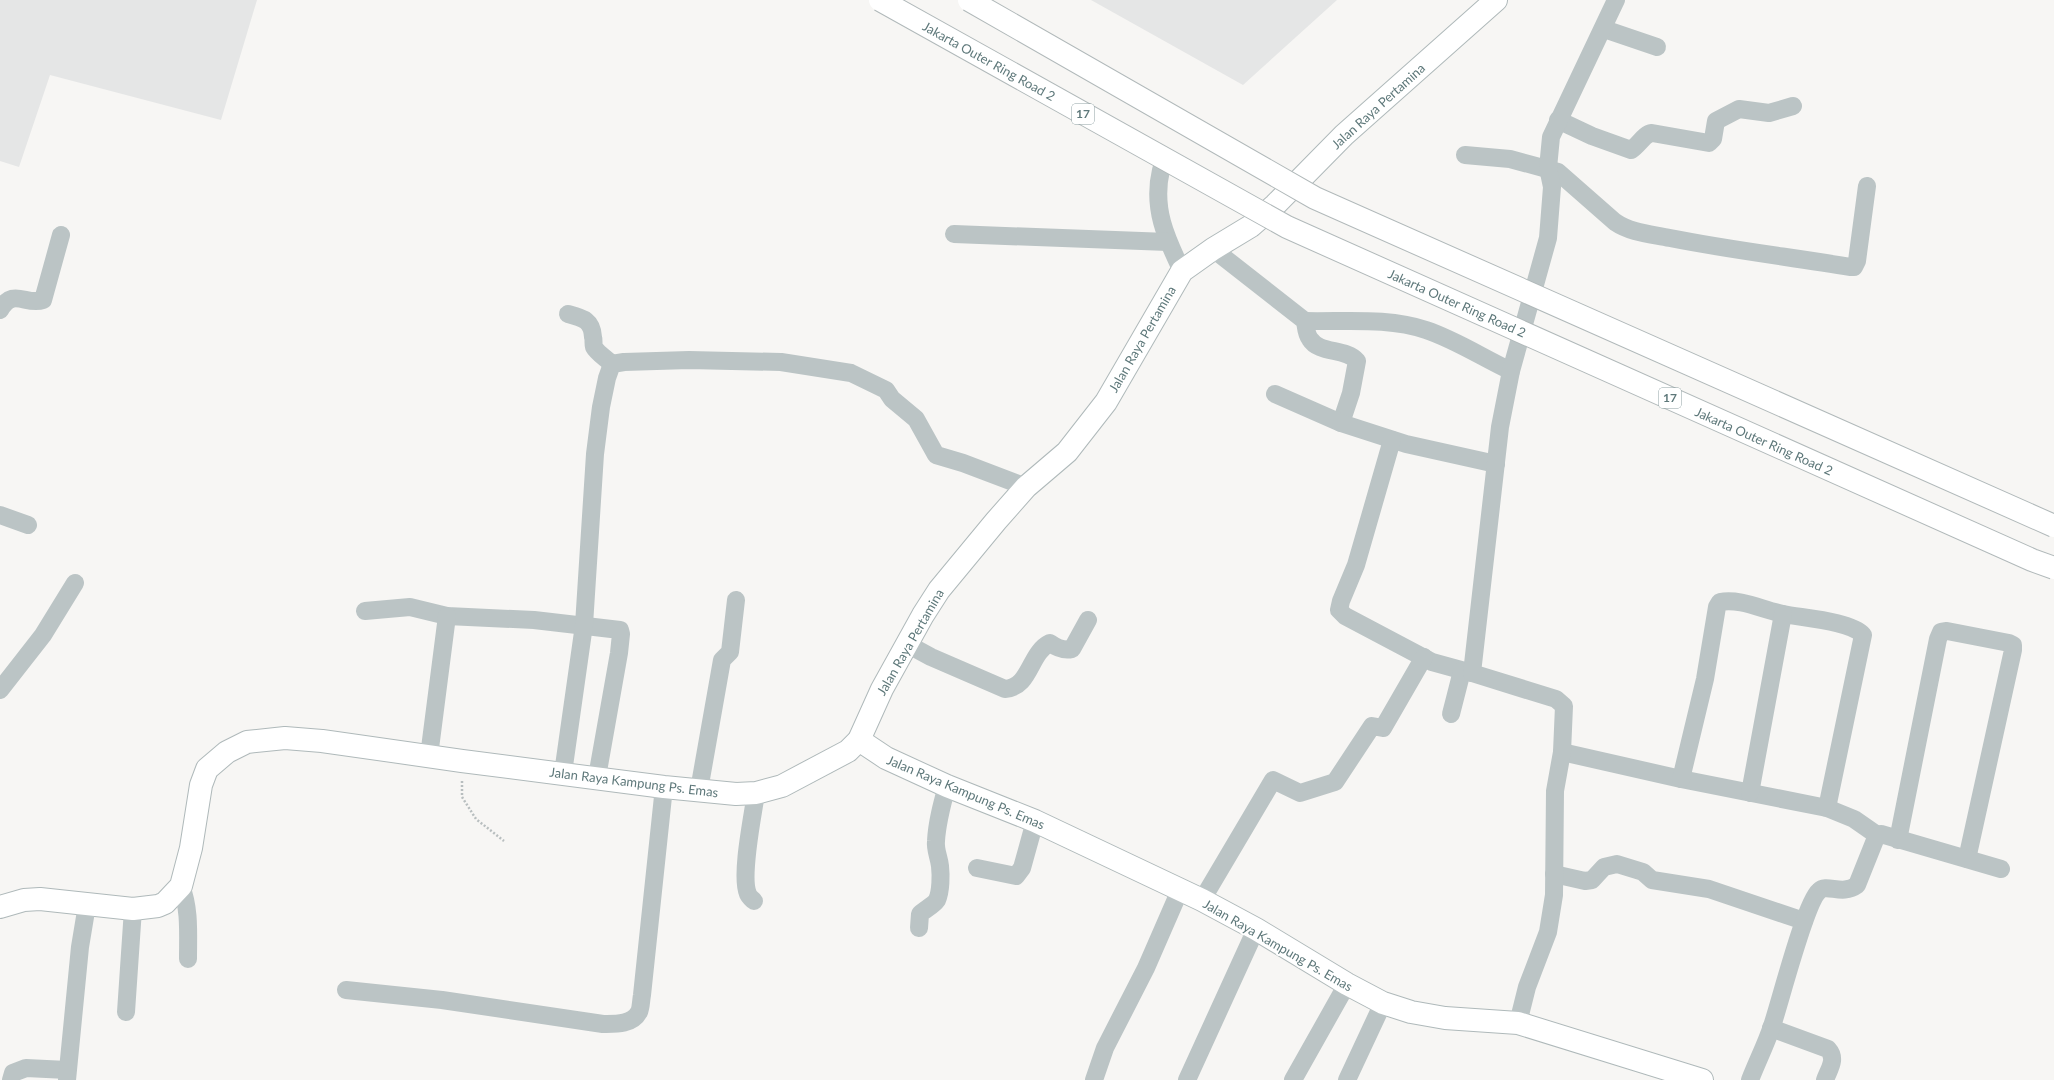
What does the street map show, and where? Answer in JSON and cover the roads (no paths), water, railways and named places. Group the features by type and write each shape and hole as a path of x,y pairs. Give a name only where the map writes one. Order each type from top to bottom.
{"main road":[{"name":"Jakarta Outer Ring Road 2","path":"880,0 1287,227 2032,560 2054,568"},
{"path":"969,0 1315,198 2054,526"},
{"name":"Jalan Raya Pertamina","path":"859,740 882,689 939,590 1026,487 1067,452 1106,402 1182,271 1213,249 1251,226 1280,200 1344,135 1496,0"},
{"name":"Jalan Raya Kampung Ps. Emas","path":"0,907 24,900 40,899 133,909 158,906 165,903 181,886 191,848 203,780 211,764 227,752 247,742 285,738 322,741 664,787 736,794 756,793 782,786 821,767 848,751 859,740 886,758 947,786 1035,821 1202,900 1256,929 1347,984 1383,1003 1411,1012 1445,1018 1518,1023 1702,1080"}],"street":[{"path":"1451,714 1467,672 1500,427 1511,371 1548,238 1552,187 1548,168 1551,137 1558,120 1604,29 1616,0"},
{"path":"1604,29 1657,47"},
{"path":"1558,120 1592,136 1631,150 1637,146 1647,134 1652,132 1709,143 1713,139 1716,121 1739,109 1769,113 1793,106"},
{"path":"1464,155 1510,159 1548,168 1562,175 1623,227 1688,242 1851,267 1854,266 1857,261 1866,186"},
{"path":"1161,170 1158,200 1164,234 1182,271"},
{"path":"954,234 1168,242"},
{"path":"0,310 7,301 13,298 43,300 61,235"},
{"path":"1213,249 1305,321 1408,324 1446,337 1484,359 1511,371"},
{"path":"568,314 584,318 589,322 592,328 593,345 597,351 612,364"},
{"path":"1305,321 1308,335 1313,343 1351,357 1357,361 1351,393 1341,423"},
{"path":"612,364 624,362 689,360 781,362 850,373 886,390 892,399 916,419 936,455 969,465 1026,487"},
{"path":"563,773 584,625 595,454 601,407 607,378 612,364"},
{"path":"1275,394 1341,423 1392,440 1496,464"},
{"path":"1392,440 1356,565 1341,601 1339,610 1345,616 1424,657 1467,672 1556,699 1564,706 1562,752 1555,791 1554,895 1548,932 1526,987 1518,1023"},
{"path":"0,515 28,525"},
{"path":"0,690 43,635 75,583"},
{"path":"699,790 722,660 730,652 736,600"},
{"path":"1681,779 1704,679 1717,607 1720,602 1733,601 1783,614 1831,622 1855,629 1863,635 1828,808"},
{"path":"365,611 410,607 447,616 584,625 620,630 621,634 597,777"},
{"path":"1750,793 1783,614"},
{"path":"429,756 447,616"},
{"path":"907,644 931,657 1005,689 1013,689 1021,683 1043,646 1050,643 1067,651 1072,649 1088,620"},
{"path":"1898,840 1938,639 1941,632 1948,631 2009,643 2013,645 2013,650 1967,859"},
{"path":"1202,900 1273,780 1300,793 1335,782 1372,726 1383,728 1424,657"},
{"path":"1562,752 1681,779 1828,808 1854,819 1877,835 1882,834 1898,840 2001,869"},
{"path":"919,928 920,914 932,906 936,900 939,889 940,864 937,856 936,843 938,816 947,786"},
{"path":"346,990 442,1000 603,1024 621,1024 631,1019 639,1012 642,995 664,787"},
{"path":"754,901 748,895 746,885 746,869 756,793"},
{"path":"977,868 1016,876 1022,868 1035,821"},
{"path":"1750,1080 1771,1028 1804,921 1818,892 1822,889 1846,891 1857,885 1877,835"},
{"path":"1554,874 1585,881 1592,880 1604,867 1617,864 1643,872 1652,880 1709,889 1804,921"},
{"path":"181,886 186,900 188,958"},
{"path":"1094,1080 1105,1048 1146,968 1180,890"},
{"path":"11,1080 13,1073 26,1068 67,1075 80,947 87,905"},
{"path":"126,1012 133,909"},
{"path":"1187,1080 1256,929"},
{"path":"1293,1080 1347,984"},
{"path":"1347,1080 1383,1003"},
{"path":"1771,1028 1828,1049 1832,1054 1833,1059 1824,1080"}]}
